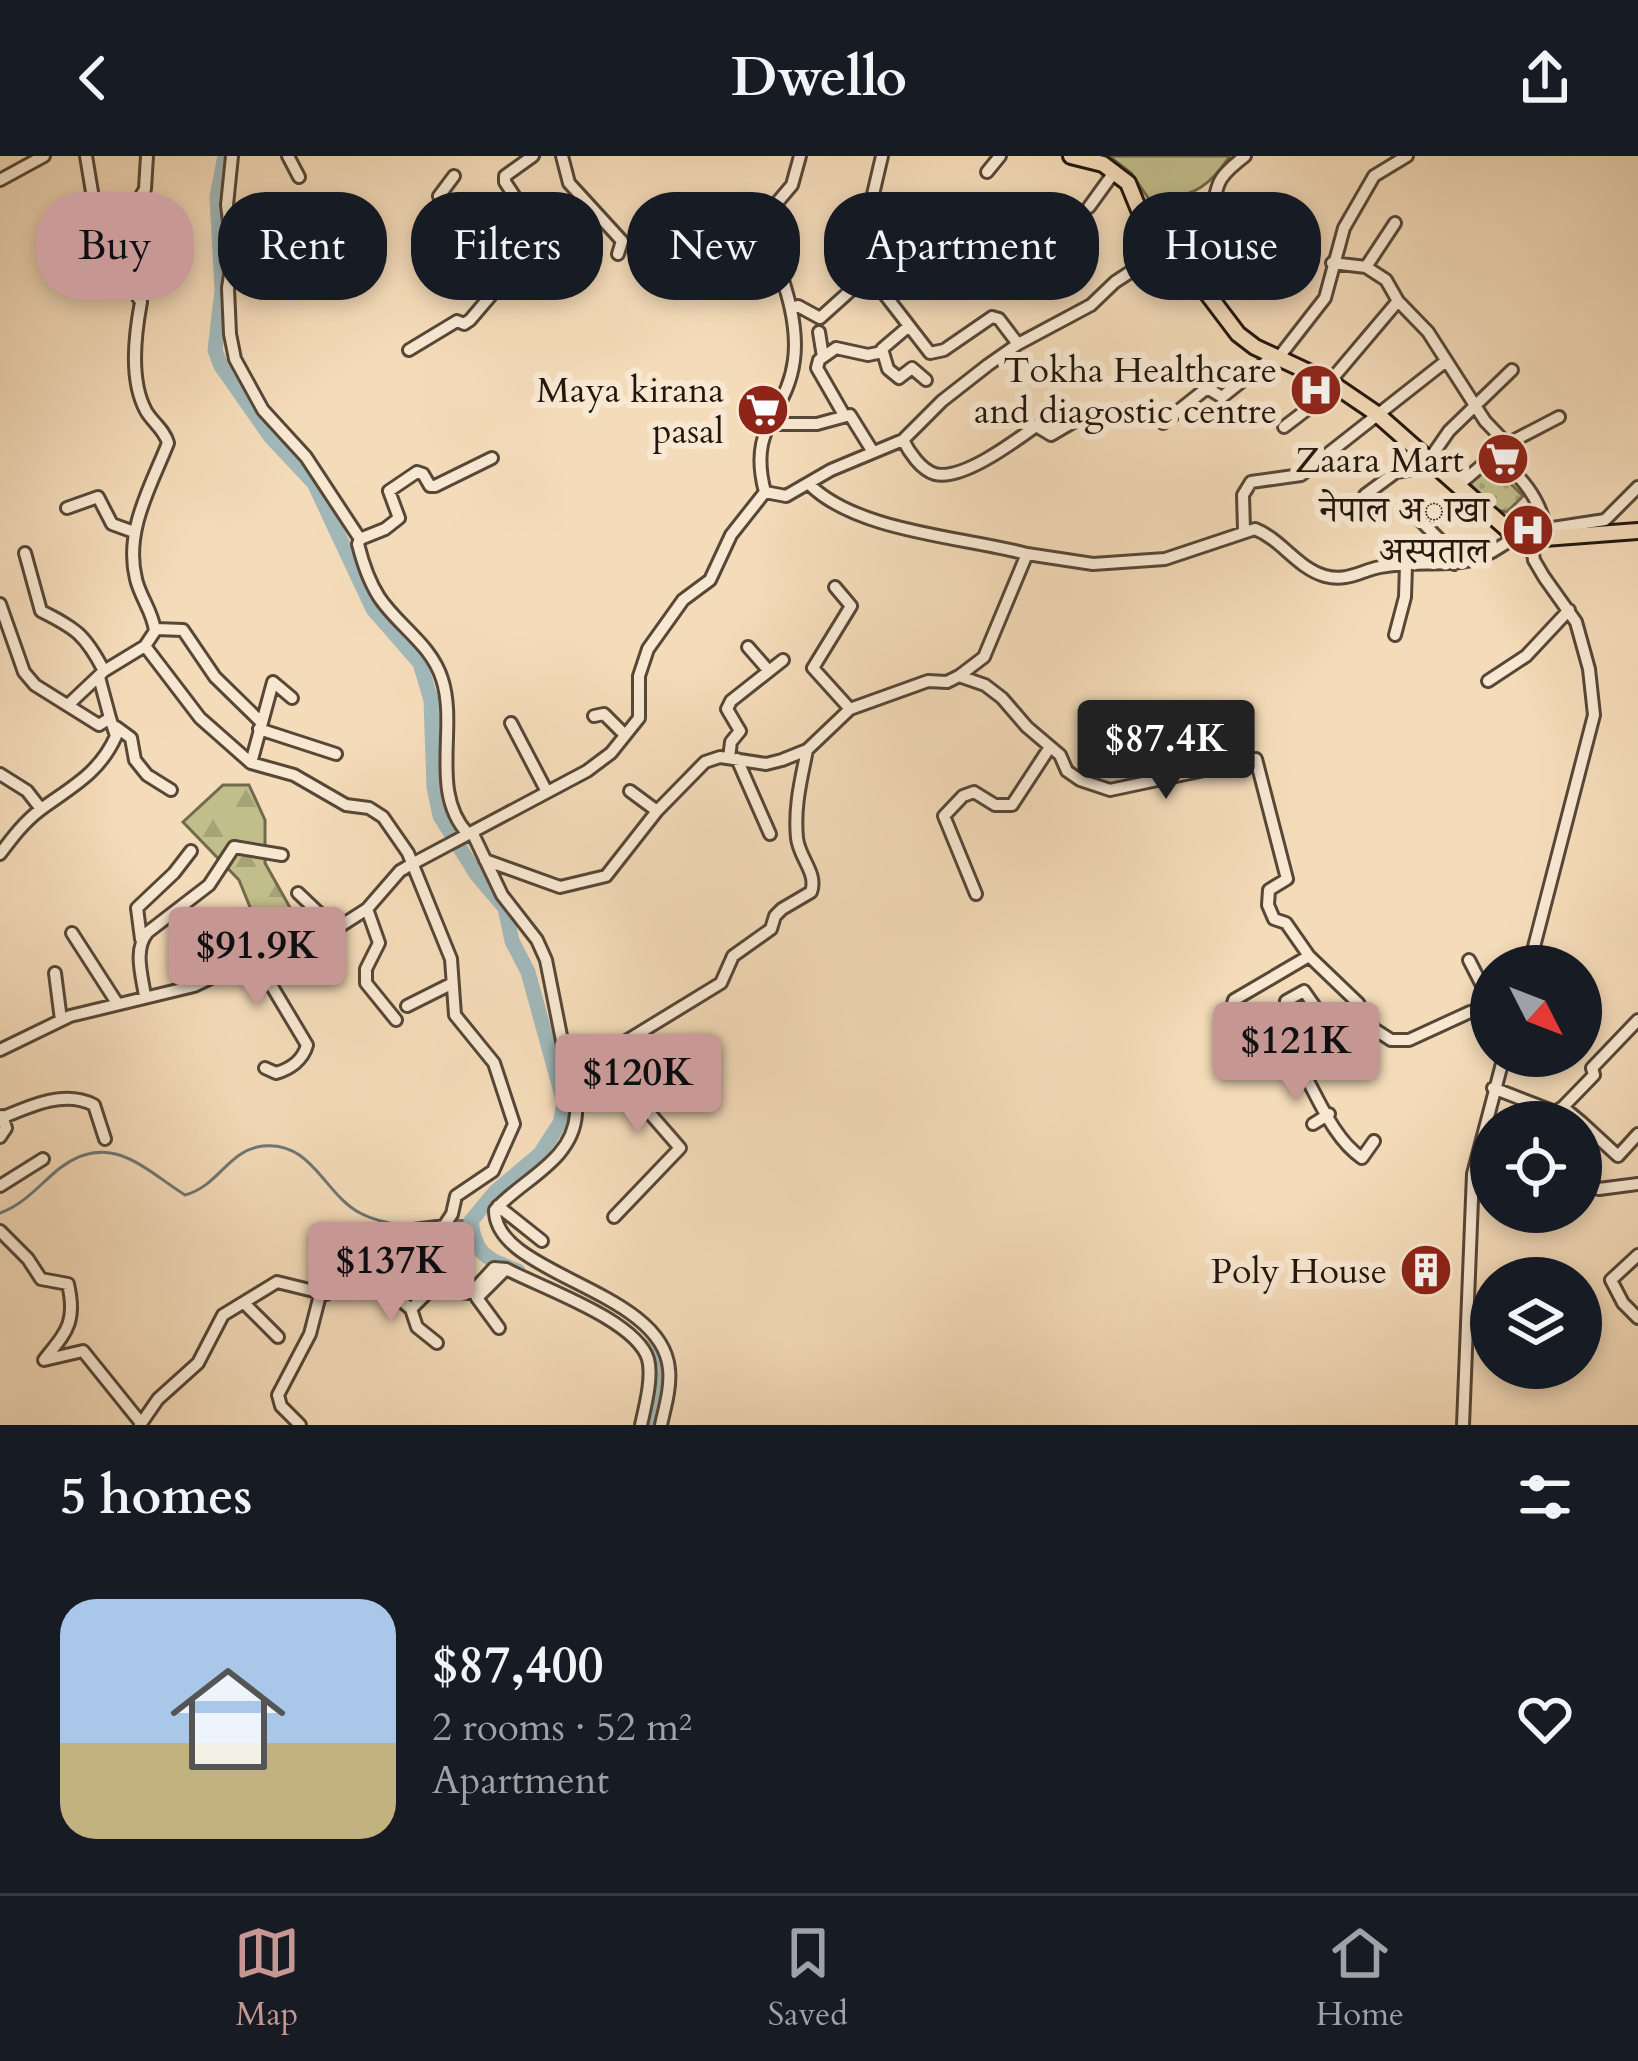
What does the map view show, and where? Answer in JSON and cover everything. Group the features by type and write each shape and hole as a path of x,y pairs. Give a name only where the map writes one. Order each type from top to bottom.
{"main road":[{"path":"1071,156 1108,164 1133,192"},
{"path":"1212,300 1238,334 1330,382 1378,414 1523,538 1638,531"}],"street":[{"path":"0,180 44,156"},
{"path":"86,156 93,192"},
{"path":"143,192 147,156"},
{"path":"232,156 226,206 233,255 228,288 235,358 263,410 306,457 360,539 359,551 378,595 420,641 442,675 448,787 459,824 546,960 576,1113 562,1149 549,1165 498,1206 494,1216 498,1230 518,1248 619,1306 648,1329 669,1368 661,1425"},
{"path":"288,156 299,177"},
{"path":"512,192 505,176 533,156"},
{"path":"562,156 569,183 577,192"},
{"path":"785,192 800,156"},
{"path":"874,192 882,156"},
{"path":"987,172 1000,156"},
{"path":"1213,192 1245,156"},
{"path":"1163,423 1207,388 1222,397 1277,356 1325,298 1344,228 1374,176 1407,156"},
{"path":"1096,192 1108,164"},
{"path":"442,192 454,176"},
{"path":"603,221 622,241 618,254"},
{"path":"1366,267 1395,223"},
{"path":"1332,263 1366,267 1386,280 1507,443"},
{"path":"765,492 785,496 818,476 903,440 942,401 1018,344 1091,305 1123,277"},
{"path":"791,308 798,306 820,317 860,282 872,278 925,349 934,354 992,317 999,319 1018,344"},
{"path":"140,300 134,335 143,404 167,436 134,532 136,580 156,629"},
{"path":"409,350 458,321 464,324 487,300"},
{"path":"765,492 758,453 791,374 795,346 789,300"},
{"path":"1283,427 1305,411 1398,302"},
{"path":"844,415 817,368 823,357 836,348 868,355 882,352 909,326"},
{"path":"819,332 823,357"},
{"path":"882,352 888,369 899,379 912,368 926,380"},
{"path":"1244,530 1243,495 1251,482 1301,476 1446,361"},
{"path":"1365,495 1396,472 1424,466 1474,403 1512,370"},
{"path":"903,440 922,466 933,474 945,474 981,463 1036,426 1051,435 1092,411 1100,416"},
{"path":"767,424 818,424 850,415 873,452"},
{"path":"1460,484 1507,443 1559,417"},
{"path":"1495,452 1532,491 1546,529"},
{"path":"360,539 399,518 389,491 397,483 417,472 435,486 492,458"},
{"path":"810,484 834,506 968,544 1094,564 1165,559 1244,530 1265,533 1306,568 1344,578 1377,568 1454,564 1490,556 1546,529 1605,520 1638,487"},
{"path":"0,1050 61,1020 194,986 342,926 367,909 412,864 603,761 639,718 639,676 648,649 682,600 710,580 742,518 765,492"},
{"path":"67,508 98,496 112,524 134,532"},
{"path":"1414,514 1444,544 1454,564"},
{"path":"1523,538 1576,622 1594,715 1534,945"},
{"path":"0,854 41,809 84,782 108,754 113,723 89,642 60,617 41,611 25,553"},
{"path":"485,860 560,887 606,876 657,811 705,763 733,758 766,764 807,750 850,709 928,681 947,682 984,657 1027,554"},
{"path":"1395,635 1406,597 1406,566"},
{"path":"835,587 851,606 813,668 850,709"},
{"path":"0,604 16,658 35,685 99,725 113,723 131,738 136,760 147,775 170,790"},
{"path":"1488,681 1526,656 1569,610"},
{"path":"68,705 101,674 145,646 156,629"},
{"path":"156,629 183,630 215,677 260,726 336,754"},
{"path":"145,646 200,718 250,763 294,775 346,805 376,812 412,864 451,959 455,1016 494,1064 514,1124 493,1171 456,1196 445,1226 422,1254 439,1281 462,1293 471,1293 494,1268 506,1269 595,1313 638,1342 649,1361 641,1425"},
{"path":"748,647 769,671"},
{"path":"0,659 16,658"},
{"path":"770,834 733,758 731,742 740,731 727,709 731,700 783,660"},
{"path":"959,676 986,685 1060,755 1067,771 1110,790 1256,759 1287,879 1269,890 1274,919 1286,923 1309,956 1358,1003 1374,1029 1390,1040 1409,1040 1470,1013"},
{"path":"250,763 273,682 292,698"},
{"path":"594,716 604,714 624,734"},
{"path":"511,723 546,790"},
{"path":"976,894 944,816 963,796 974,792 995,805 1012,806 1050,747"},
{"path":"569,1076 721,983 733,956 771,928 782,909 811,892 813,877 797,841 796,805 807,750"},
{"path":"0,774 27,791 41,809"},
{"path":"630,791 657,811"},
{"path":"141,939 209,884 234,847 282,855"},
{"path":"146,996 139,975 137,908 191,851"},
{"path":"298,893 320,914 342,926"},
{"path":"367,909 379,943 366,969 366,983 396,1020"},
{"path":"72,933 117,1003"},
{"path":"1232,1027 1229,1018 1234,1000 1309,956"},
{"path":"255,958 307,1045 296,1064 286,1070 276,1073 266,1068"},
{"path":"55,974 61,1020"},
{"path":"407,1006 451,984"},
{"path":"1286,1001 1304,991 1332,1031"},
{"path":"1283,1059 1290,1069 1328,1040 1358,1003"},
{"path":"1568,1101 1638,1020"},
{"path":"608,1052 633,1094 680,1145 614,1216"},
{"path":"1298,1063 1345,1143 1360,1158 1374,1141"},
{"path":"1491,1101 1497,1077"},
{"path":"1493,1088 1524,1101"},
{"path":"0,1137 6,1128 2,1115 41,1101 86,1100 94,1105 105,1139"},
{"path":"1313,1124 1329,1114"},
{"path":"1602,1141 1618,1156 1638,1135"},
{"path":"0,1186 43,1159"},
{"path":"1602,1188 1638,1184"},
{"path":"498,1206 542,1241"},
{"path":"0,1231 41,1279 68,1284 70,1324 44,1360 83,1351 141,1424 158,1400 197,1363 224,1315 277,1282 320,1295 367,1273 406,1231 445,1226"},
{"path":"1463,1425 1471,1233"},
{"path":"1638,1255 1611,1280 1638,1318"},
{"path":"499,1328 477,1298 506,1269"},
{"path":"367,1273 411,1310 417,1327 437,1343"},
{"path":"411,1310 439,1281"},
{"path":"300,1425 281,1406 278,1395 310,1334 320,1295"},
{"path":"245,1304 278,1337"}],"green space":[{"path":"1109,156 1230,156 1213,177 1192,192 1144,192 1131,173"},
{"path":"1490,463 1523,496 1507,512 1496,510 1467,481"},
{"path":"223,785 249,785 265,820 265,863 301,927 265,944 239,880 183,822"}],"waterway":[{"path":"225,156 217,197 222,290 215,350 270,436 314,483 373,609 420,663 431,700 434,787 440,816 477,875 505,908 564,1103 560,1123 540,1154 495,1192 471,1221 485,1255 518,1271"},
{"path":"0,1213 78,1157 111,1153 126,1158 185,1195 207,1184 241,1154 263,1146 280,1147 306,1160 360,1213 406,1226"},
{"path":"451,1220 471,1221"},
{"path":"645,1347 657,1367 652,1425"}],"place":[{"name":"Tokha Healthcare and diagostic centre","path":"1316,390"},
{"name":"Maya kirana pasal","path":"763,410"},
{"name":"Zaara Mart","path":"1503,459"},
{"name":"नेपाल अाखा अस्पताल","path":"1528,530"},
{"name":"Poly House","path":"1426,1270"}]}
